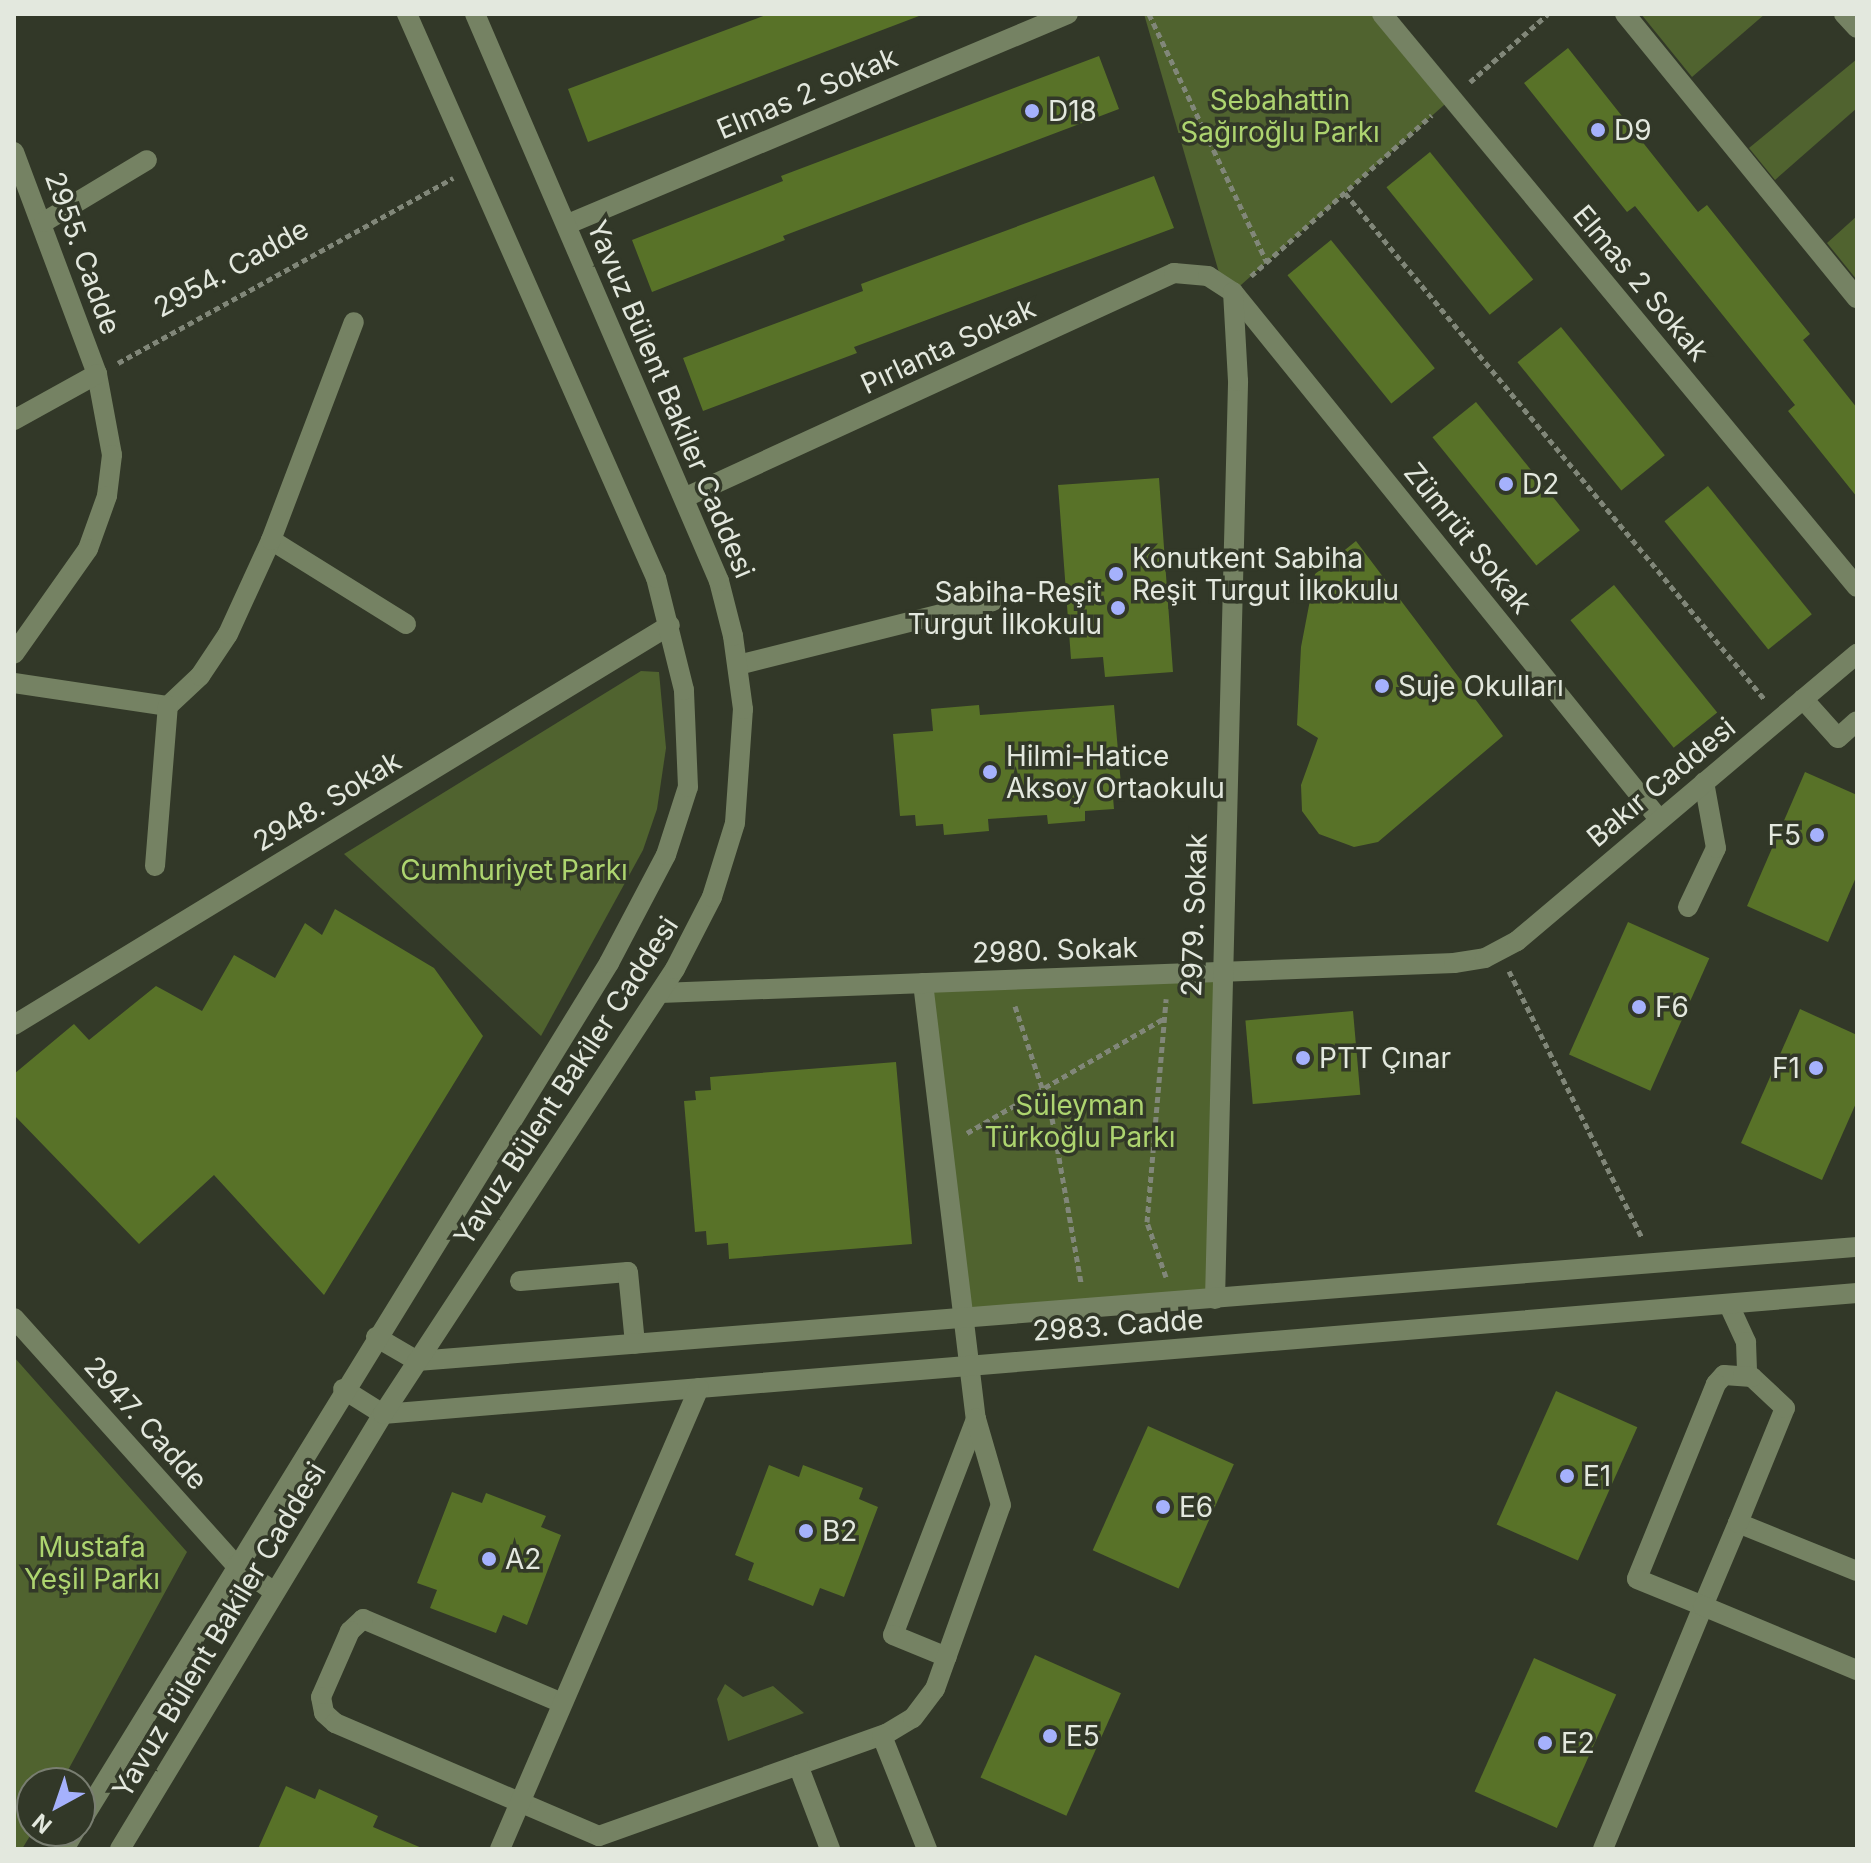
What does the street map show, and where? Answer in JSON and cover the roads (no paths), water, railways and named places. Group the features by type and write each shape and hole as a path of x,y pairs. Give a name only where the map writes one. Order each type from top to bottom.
{"street":[{"name":"Yavuz Bülent Bakiler Caddesi","path":"96,1797 343,1389 609,963 670,844 690,761 670,625 637,529 407,14"},
{"name":"Yavuz Bülent Bakiler Caddesi","path":"120,1849 273,1591 383,1414 660,993 701,924 730,847 744,751 738,665 719,581 686,497 475,14"},
{"name":"Elmas 2 Sokak","path":"568,224 1068,14"},
{"name":"Elmas 2 Sokak","path":"1382,14 1857,587"},
{"path":"1625,14 1857,298"},
{"path":"1844,14 1857,28"},
{"name":"2955. Cadde","path":"14,152 18,175 44,222 97,374 112,441 103,511 82,559 14,654"},
{"path":"44,222 147,160"},
{"name":"Pırlanta Sokak","path":"686,497 1174,273 1208,276 1233,292"},
{"name":"Zümrüt Sokak","path":"1233,292 1659,819"},
{"name":"2979. Sokak","path":"1215,1299 1238,381 1233,292"},
{"path":"155,866 168,706 216,654 271,540 354,322"},
{"path":"14,420 97,374"},
{"path":"271,540 406,624"},
{"path":"738,665 993,601"},
{"name":"2948. Sokak","path":"14,1025 670,625"},
{"name":"Bakır Caddesi","path":"1500,952 1857,654"},
{"path":"14,683 168,706"},
{"path":"1803,699 1838,738 1857,721"},
{"path":"1688,907 1716,848 1704,782"},
{"name":"2980. Sokak","path":"660,993 1454,963 1500,952"},
{"path":"562,1703 363,1619 351,1629 322,1689 323,1710 335,1723 520,1803 596,1842 882,1736 909,1722 925,1704 947,1657 1001,1505 976,1419 923,983"},
{"name":"2983. Cadde","path":"417,1361 1857,1247"},
{"path":"520,1281 628,1272 635,1344"},
{"name":"2983. Cadde","path":"383,1414 1857,1293"},
{"path":"1729,1305 1746,1342 1747,1374"},
{"name":"2947. Cadde","path":"14,1318 236,1565 273,1591"},
{"path":"376,1337 417,1361"},
{"path":"1603,1849 1703,1606 1738,1523 1785,1408 1747,1374 1724,1375 1717,1381 1637,1579 1703,1606 1857,1670"},
{"path":"500,1849 699,1388"},
{"path":"343,1389 383,1414"},
{"path":"947,1657 893,1635 976,1419"},
{"path":"1738,1523 1857,1571"},
{"path":"882,1736 927,1849"},
{"path":"798,1765 830,1849"}],"place":[{"name":"D18","path":"1032,111"},
{"name":"D9","path":"1598,130"},
{"name":"D2","path":"1506,484"},
{"name":"Konutkent Sabiha Reşit Turgut İlkokulu","path":"1116,574"},
{"name":"Sabiha-Reşit Turgut İlkokulu","path":"1118,608"},
{"name":"Suje Okulları","path":"1382,686"},
{"name":"Hilmi-Hatice Aksoy Ortaokulu","path":"990,772"},
{"name":"F5","path":"1817,835"},
{"name":"F6","path":"1639,1007"},
{"name":"PTT Çınar","path":"1303,1058"},
{"name":"F1","path":"1816,1068"},
{"name":"E1","path":"1567,1476"},
{"name":"E6","path":"1163,1507"},
{"name":"B2","path":"806,1531"},
{"name":"A2","path":"489,1559"},
{"name":"E5","path":"1050,1736"},
{"name":"E2","path":"1545,1743"}],"park label":[{"name":"Sebahattin Sağıroğlu Parkı","path":"1280,116"},
{"name":"Cumhuriyet Parkı","path":"514,870"},
{"name":"Süleyman Türkoğlu Parkı","path":"1080,1121"},
{"name":"Mustafa Yeşil Parkı","path":"92,1563"}]}
